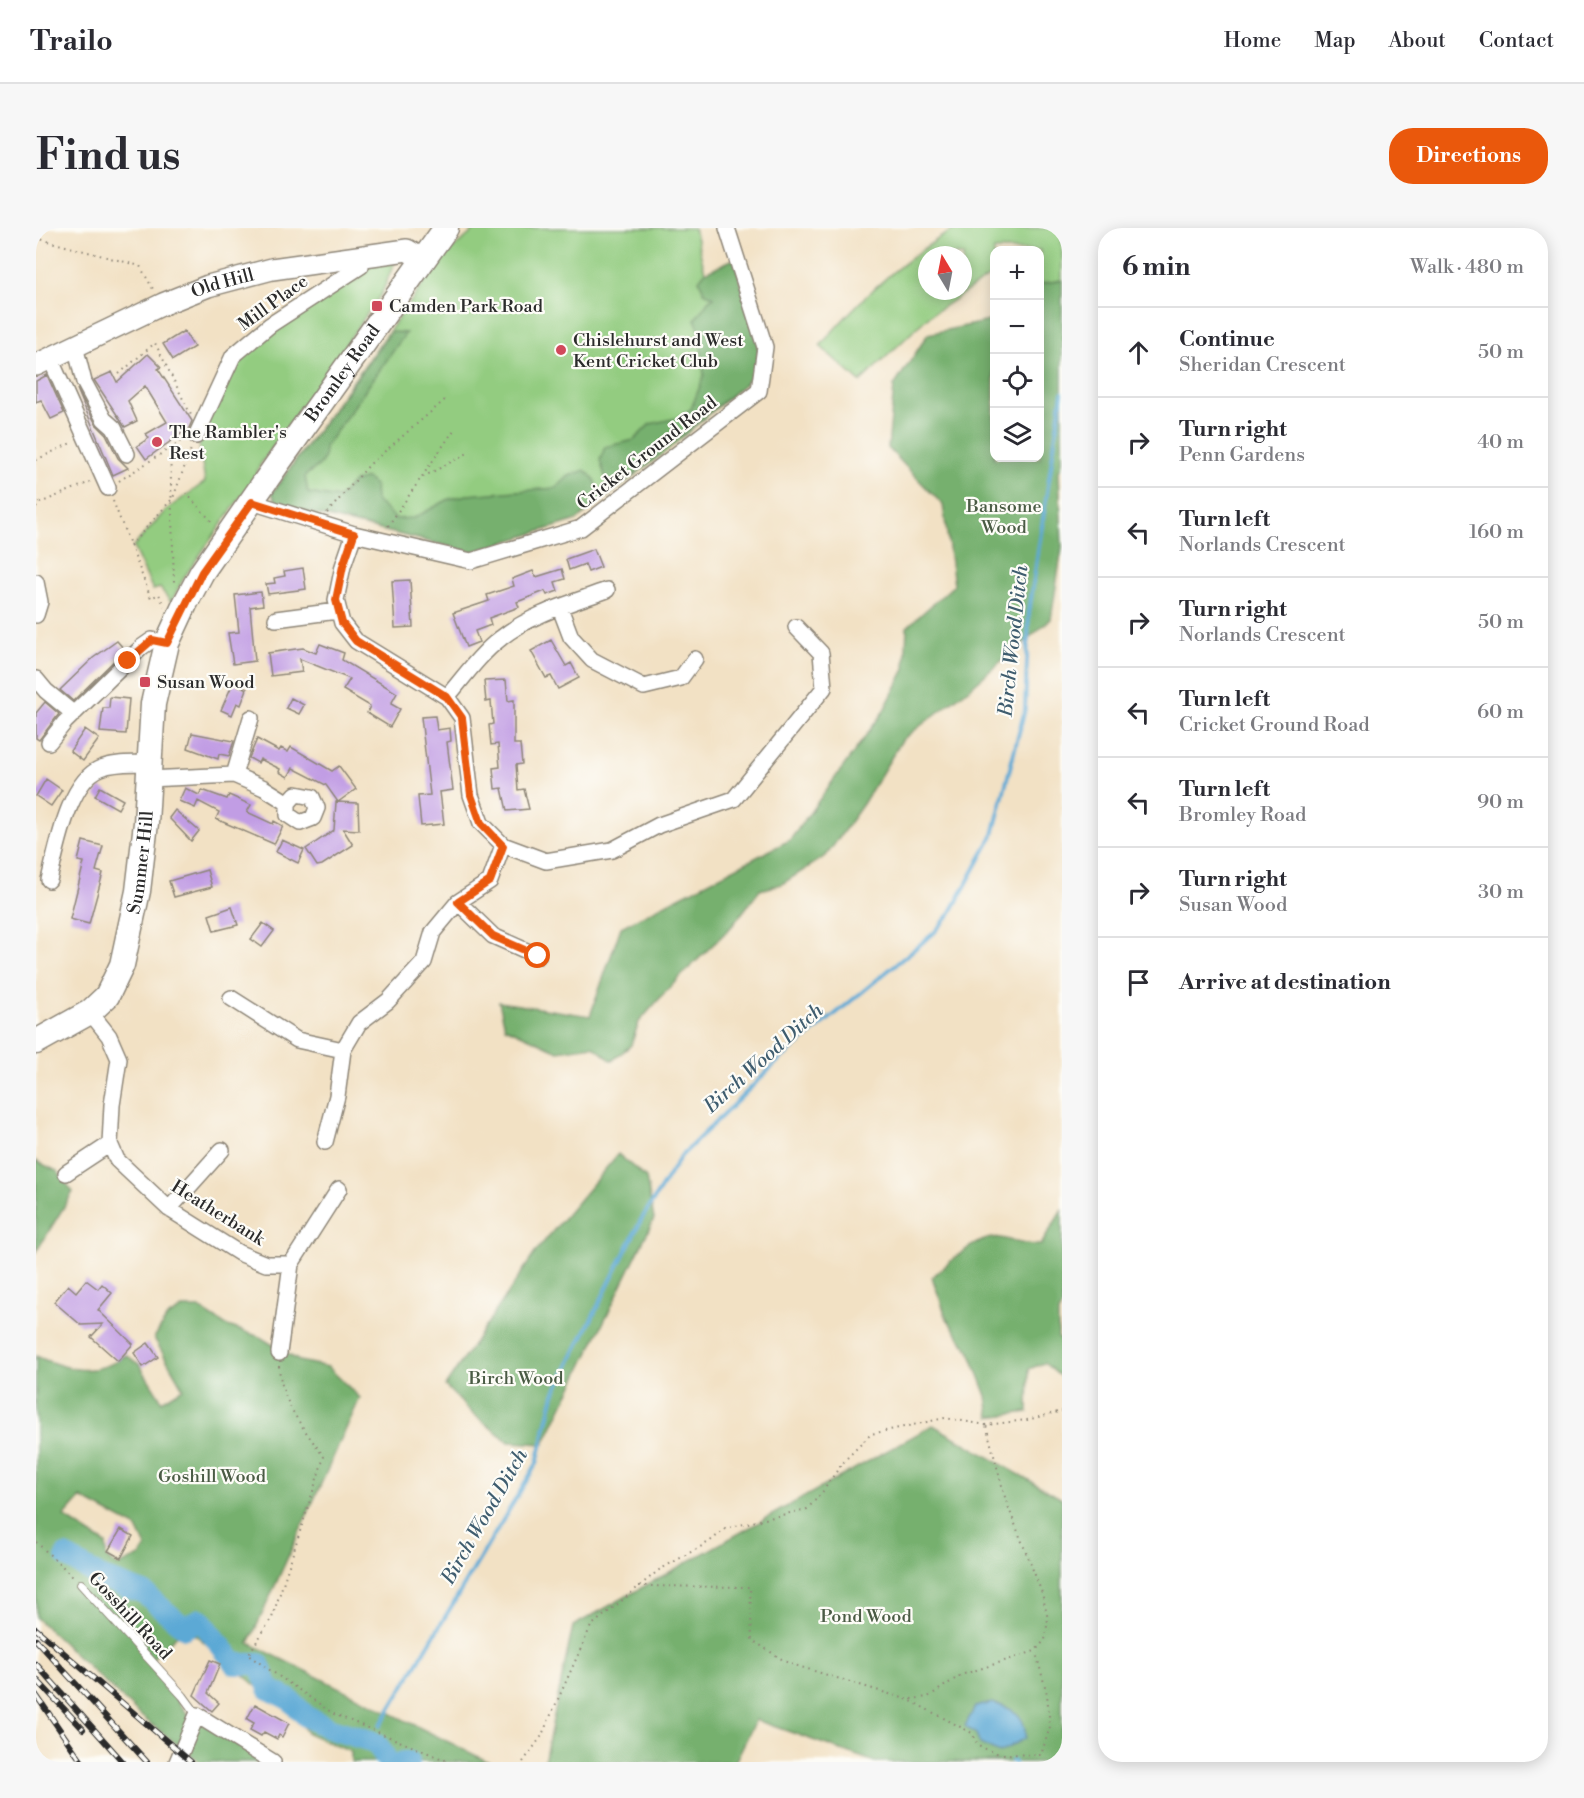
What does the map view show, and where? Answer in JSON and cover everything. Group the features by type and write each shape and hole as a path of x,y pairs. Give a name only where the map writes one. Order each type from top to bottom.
{"main road":[{"name":"Bromley Road","path":"167,643 202,572 446,228"},
{"name":"Old Hill","path":"40,361 163,304 208,286 272,269 407,250 422,259"},
{"name":"Summer Hill","path":"36,1042 90,1012 107,996 122,965 138,891 146,823 153,704 167,643"}],"street":[{"name":"Cricket Ground Road","path":"252,502 354,534 471,561 581,528 759,391 765,347 727,228"},
{"name":"Mill Place","path":"192,436 233,356 270,324 361,266 361,257"},
{"path":"75,346 84,382 104,419 114,428 127,454"},
{"path":"40,361 84,436 108,488"},
{"path":"354,534 343,566 336,600 337,611 342,623 356,641 447,697 462,718 471,795 481,823 503,846 546,861 612,850 659,825 734,799 824,688 822,653 796,627"},
{"path":"36,582 40,602 36,615"},
{"path":"447,697 478,659 501,637 538,616 607,590"},
{"path":"560,608 571,638 592,660 644,687 681,678 695,659"},
{"path":"276,619 337,611"},
{"path":"49,742 142,647 152,640 167,643"},
{"path":"36,679 46,691 74,714"},
{"path":"234,775 251,718"},
{"path":"49,880 67,812 86,780 103,767 234,775 264,788 288,803"},
{"path":"325,1142 337,1096 343,1050 359,1023 388,1001 424,963 434,932 458,902 490,881 503,846"},
{"path":"458,902 493,936 538,956"},
{"path":"231,998 297,1040 343,1050"},
{"path":"66,1173 110,1144 112,1105 119,1059 109,1036 90,1012"},
{"name":"Heatherbank","path":"110,1144 117,1160 169,1209 239,1253 266,1264 291,1264"},
{"path":"169,1209 222,1150"},
{"path":"279,1353 291,1264 339,1189"},
{"path":"177,1762 197,1714 273,1762"}],"lane":[{"name":"Gosshill Road","path":"81,1584 197,1714"}],"path":[{"path":"36,238 140,267 163,304"},
{"path":"119,374 156,344 193,420"},
{"path":"317,524 370,464 446,399"},
{"path":"371,538 387,527 454,430"},
{"path":"36,460 84,436"},
{"path":"169,598 164,607 159,594 151,598 108,488 192,436"},
{"path":"130,546 173,498 192,436"},
{"path":"170,448 174,588"},
{"path":"422,477 468,453"},
{"path":"36,508 40,503 88,482"},
{"path":"186,494 226,537"},
{"path":"279,1353 281,1388 301,1425 324,1457 272,1618 248,1655 334,1714 450,1762"},
{"path":"523,1762 541,1737 591,1626 659,1570 709,1542 727,1528 807,1509 821,1494 843,1462 871,1434 945,1418 986,1425 1027,1420 1062,1411"},
{"path":"909,1700 928,1697 961,1675 1035,1651 1045,1640 1048,1619 1042,1593 1006,1501 986,1425"},
{"name":"Gosshill Road","path":"36,1542 81,1584"},
{"path":"639,1586 750,1587 752,1640 788,1663 909,1700 972,1733 978,1746 1001,1754 1041,1755 1050,1727 1047,1694 1035,1651"}],"green space":[{"path":"477,228 694,228 705,272 734,259 756,370 746,383 664,453 577,520 472,552 278,505 272,493 442,258"},
{"path":"956,228 1062,228 1062,281 1044,285 1044,246 990,246 990,276 972,288 972,246 928,246"},
{"path":"918,253 918,300 954,300 928,317 860,382 820,346 866,296"},
{"path":"396,259 382,293 260,465 255,477 185,576 171,602 160,588 153,590 133,547 166,510 205,482 199,444 213,400 236,358 332,289 359,279 366,266"},
{"path":"734,259 759,347 756,370 746,383 577,520 472,552 278,505 272,493 391,332 406,333 325,447 322,462 305,476 308,493 339,498 353,482 367,478 375,486 376,501 396,519 414,518 449,499 467,495 556,488 569,476 585,470 595,480 597,490 608,487 600,460 605,447 634,440 650,424 677,418 691,409 704,376 700,331 695,319 709,300 714,297 704,292 699,280 705,272"},
{"name":"Bansome Wood","path":"1062,280 1062,462 1059,472 1062,548 1051,619 971,687 902,740 863,804 826,856 782,884 760,890 732,926 668,989 639,1022 631,1045 612,1061 593,1046 558,1051 505,1027 499,1002 590,1016 621,927 790,840 883,712 905,669 907,627 954,585 943,505 888,448 894,386 928,334 990,321 990,462 1044,462 1044,283"},
{"name":"Birch Wood","path":"618,1154 646,1178 654,1219 544,1444 509,1442 473,1414 445,1386 537,1250"},
{"path":"36,1161 57,1171 73,1192 36,1252"},
{"path":"1062,1210 1062,1306 1058,1313 1058,1338 1062,1340 1062,1378 1044,1363 1029,1369 1028,1412 990,1417 987,1396 970,1352 947,1319 932,1277 973,1245 991,1238 1041,1245"},
{"name":"Goshill Wood","path":"182,1308 199,1308 225,1325 260,1337 299,1361 328,1367 360,1398 249,1643 489,1762 351,1762 351,1752 307,1733 294,1712 261,1690 192,1632 182,1631 156,1654 151,1665 188,1715 267,1762 200,1762 141,1716 36,1618 36,1356 71,1368 93,1369 104,1367 126,1355 139,1364 162,1401 183,1388 154,1338 167,1317","holes":["81,1498 137,1528 146,1547 140,1556 118,1566 106,1557 106,1544 64,1517"]},
{"name":"Pond Wood","path":"933,1425 1062,1499 1062,1762 875,1762 756,1720 735,1762 544,1762 573,1626"}],"water":[{"path":"992,1703 1006,1707 1017,1714 1025,1730 1025,1738 999,1753 980,1744 976,1734 965,1726 975,1707"}],"building":[{"path":"184,331 194,347 173,360 163,344"},
{"path":"148,354 161,367 158,369 192,421 189,428 146,459 137,446 149,438 146,434 167,422 145,386 128,401 137,421 125,427 94,380 112,372 117,382"},
{"path":"47,375 64,413 51,419 41,400 36,402 36,381"},
{"path":"77,389 96,424 106,434 118,458 128,468 113,475"},
{"path":"594,549 601,567 588,572 585,564 569,570 566,559"},
{"path":"303,568 306,589 268,594 266,584 275,583 274,578 285,576 284,571"},
{"path":"562,569 565,579 555,582 558,591 547,595 545,591 517,602 519,607 489,618 491,625 475,631 479,642 466,647 453,613 489,601 487,595 514,586 512,579 533,571 536,577"},
{"path":"410,580 413,627 395,628 392,581"},
{"path":"261,592 263,605 250,607 255,661 233,664 228,633 239,632 235,595"},
{"path":"551,640 566,666 571,663 579,678 558,689 551,676 546,678 531,651"},
{"path":"117,641 125,650 73,701 60,690 93,658"},
{"path":"320,644 344,653 342,660 397,693 391,704 400,709 390,727 367,713 370,706 343,690 350,679 300,659 302,672 271,676 268,653 303,648 316,653"},
{"path":"506,680 508,701 514,700 514,744 520,744 522,764 516,765 518,790 524,789 529,809 507,811 502,788 495,789 493,768 500,767 498,744 491,745 489,725 493,724 491,701 486,702 484,681"},
{"path":"233,683 247,689 241,705 237,703 232,715 221,710"},
{"path":"110,697 129,699 126,734 100,732 103,708 109,708"},
{"path":"291,698 304,705 299,714 286,708"},
{"path":"45,702 59,714 39,740 36,738 36,713"},
{"path":"435,716 437,730 450,728 451,741 447,742 453,790 440,792 444,824 421,826 418,796 430,795 421,717"},
{"path":"85,729 99,739 83,761 70,751"},
{"path":"192,733 234,741 229,756 219,754 218,759 188,748"},
{"path":"257,739 279,751 281,748 288,752 291,747 332,771 339,766 356,789 338,802 326,785 293,768 288,777 279,772 280,769 260,759 258,763 249,758"},
{"path":"46,779 62,790 51,806 36,796"},
{"path":"100,787 123,800 118,809 95,796"},
{"path":"185,788 199,795 202,790 227,799 229,795 251,805 247,812 283,826 274,844 216,819 219,812 198,801 195,808 179,801"},
{"path":"336,802 358,803 359,830 343,829 353,845 317,866 306,849 334,830"},
{"path":"175,810 199,831 191,841 169,818"},
{"path":"282,840 304,850 298,863 276,852"},
{"path":"83,841 103,846 96,871 103,873 89,924 70,919 84,862 78,861"},
{"path":"207,870 212,887 174,897 169,881"},
{"path":"232,907 238,925 214,931 209,915"},
{"path":"263,923 274,931 262,947 251,939"},
{"path":"86,1280 98,1289 102,1284 112,1293 98,1310 133,1344 118,1361 91,1337 103,1324 81,1325 54,1302 68,1285 76,1292"},
{"path":"148,1343 158,1357 143,1367 134,1353"},
{"path":"121,1529 133,1536 121,1558 108,1551"},
{"path":"210,1660 220,1664 208,1693 219,1703 212,1711 194,1695"},
{"path":"255,1704 289,1723 282,1737 279,1735 277,1739 264,1732 261,1736 250,1730 254,1723 247,1719"}],"waterway":[{"name":"Birch Wood Ditch","path":"380,1726 537,1463 554,1394 641,1220 681,1156 778,1061 934,933 950,914 993,835 1025,709 1029,612 1062,393"},
{"path":"66,1556 100,1577 144,1593 185,1628 200,1619 235,1664 259,1664 269,1689 290,1700 307,1717 331,1729 371,1741 379,1747 388,1762"},
{"path":"403,1762 409,1762"}],"railway":[{"path":"36,1629 191,1762"},
{"path":"36,1640 147,1762"},
{"path":"36,1664 123,1762"},
{"path":"36,1679 83,1729"},
{"path":"36,1695 82,1762"}],"place":[{"name":"Camden Park Road","path":"377,306"},
{"name":"Chislehurst and West Kent Cricket Club","path":"561,350"},
{"name":"The Rambler's Rest","path":"157,442"},
{"name":"Susan Wood","path":"145,682"}],"route":[{"path":"128,661 152,640 167,643 202,572 252,502 354,534 343,566 336,600 337,611 342,623 356,641 447,697 462,718 471,795 481,823 503,846 490,881 458,902 493,936 538,956"}]}
